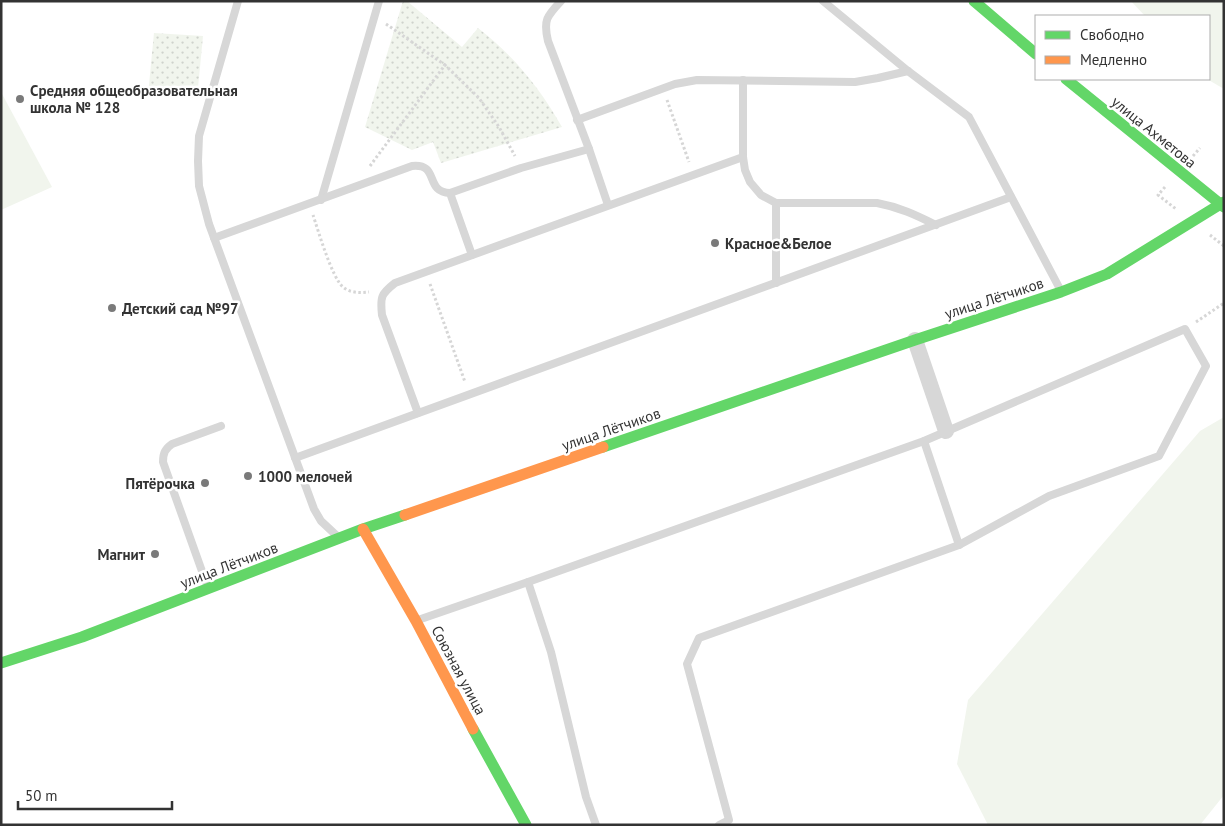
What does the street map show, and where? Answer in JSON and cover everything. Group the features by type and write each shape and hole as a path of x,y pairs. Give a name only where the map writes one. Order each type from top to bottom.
{"street":[{"path":"974,1 1035,53"},
{"name":"улица Ахметова","path":"1067,80 1222,205"},
{"name":"улица Лётчиков","path":"1,663 82,637 363,530 915,340 1061,292 1107,274 1222,205"},
{"path":"915,340 946,431"},
{"name":"Союзная улица","path":"363,530 416,621 526,825"}],"lane":[{"path":"238,1 199,136 199,186 208,224 317,517 340,539"},
{"path":"320,200 379,1"},
{"path":"561,1 547,18 545,29 548,42 589,149 608,206"},
{"path":"823,1 908,71 969,117 1061,292"},
{"path":"577,120 663,88 697,80 855,82 908,71"},
{"path":"743,80 743,157 745,170 750,182 761,195 776,203 877,204 900,208 936,225"},
{"path":"214,238 412,166 424,168 430,173 438,190 443,193 450,193 521,168 589,149"},
{"path":"418,413 382,315 381,302 385,292 395,283 743,157"},
{"path":"450,193 472,255"},
{"path":"295,458 1011,197"},
{"path":"776,203 776,282"},
{"path":"416,621 924,441 1185,329 1206,366 1158,456 1049,496 959,545 699,638 687,664 729,820 719,825"},
{"path":"208,589 163,462 163,454 166,448 172,444 221,426"},
{"path":"924,441 959,545"},
{"path":"528,582 552,652 586,797 596,825"}],"path":[{"path":"374,15 445,65 479,98 499,127 521,168"},
{"path":"353,188 445,65"},
{"path":"663,88 694,175"},
{"path":"309,204 334,274 342,286 351,292 367,293 395,283"},
{"path":"425,272 470,394"},
{"path":"1185,329 1224,303"}],"shaded area":[{"path":"403,1 407,1 462,47 478,28 525,73 562,127 441,163 433,142 412,150 365,127"},
{"path":"1131,1 1224,1 1224,89 1209,80 1210,15 1144,15"},
{"path":"154,33 203,36 197,98 148,95"},
{"path":"1,92 52,187 1,210"},
{"path":"1224,417 1224,795 1200,825 988,825 957,764 968,700 1200,431"}],"traffic: fast":[{"path":"974,1 1035,53"},
{"path":"1067,80 1224,207"},
{"path":"603,447 1061,292 1107,274 1224,202"},
{"path":"1,663 82,637 363,529 405,515"},
{"path":"473,729 526,825"}],"traffic: slow":[{"path":"405,515 603,447"},
{"path":"363,529 416,621 473,729"}],"place":[{"name":"Средняя общеобразовательная школа № 128","path":"20,99"},
{"name":"Красное&Белое","path":"715,243"},
{"name":"Детский сад №97","path":"112,308"},
{"name":"1000 мелочей","path":"248,476"},
{"name":"Пятёрочка","path":"205,483"},
{"name":"Магнит","path":"155,554"}]}
